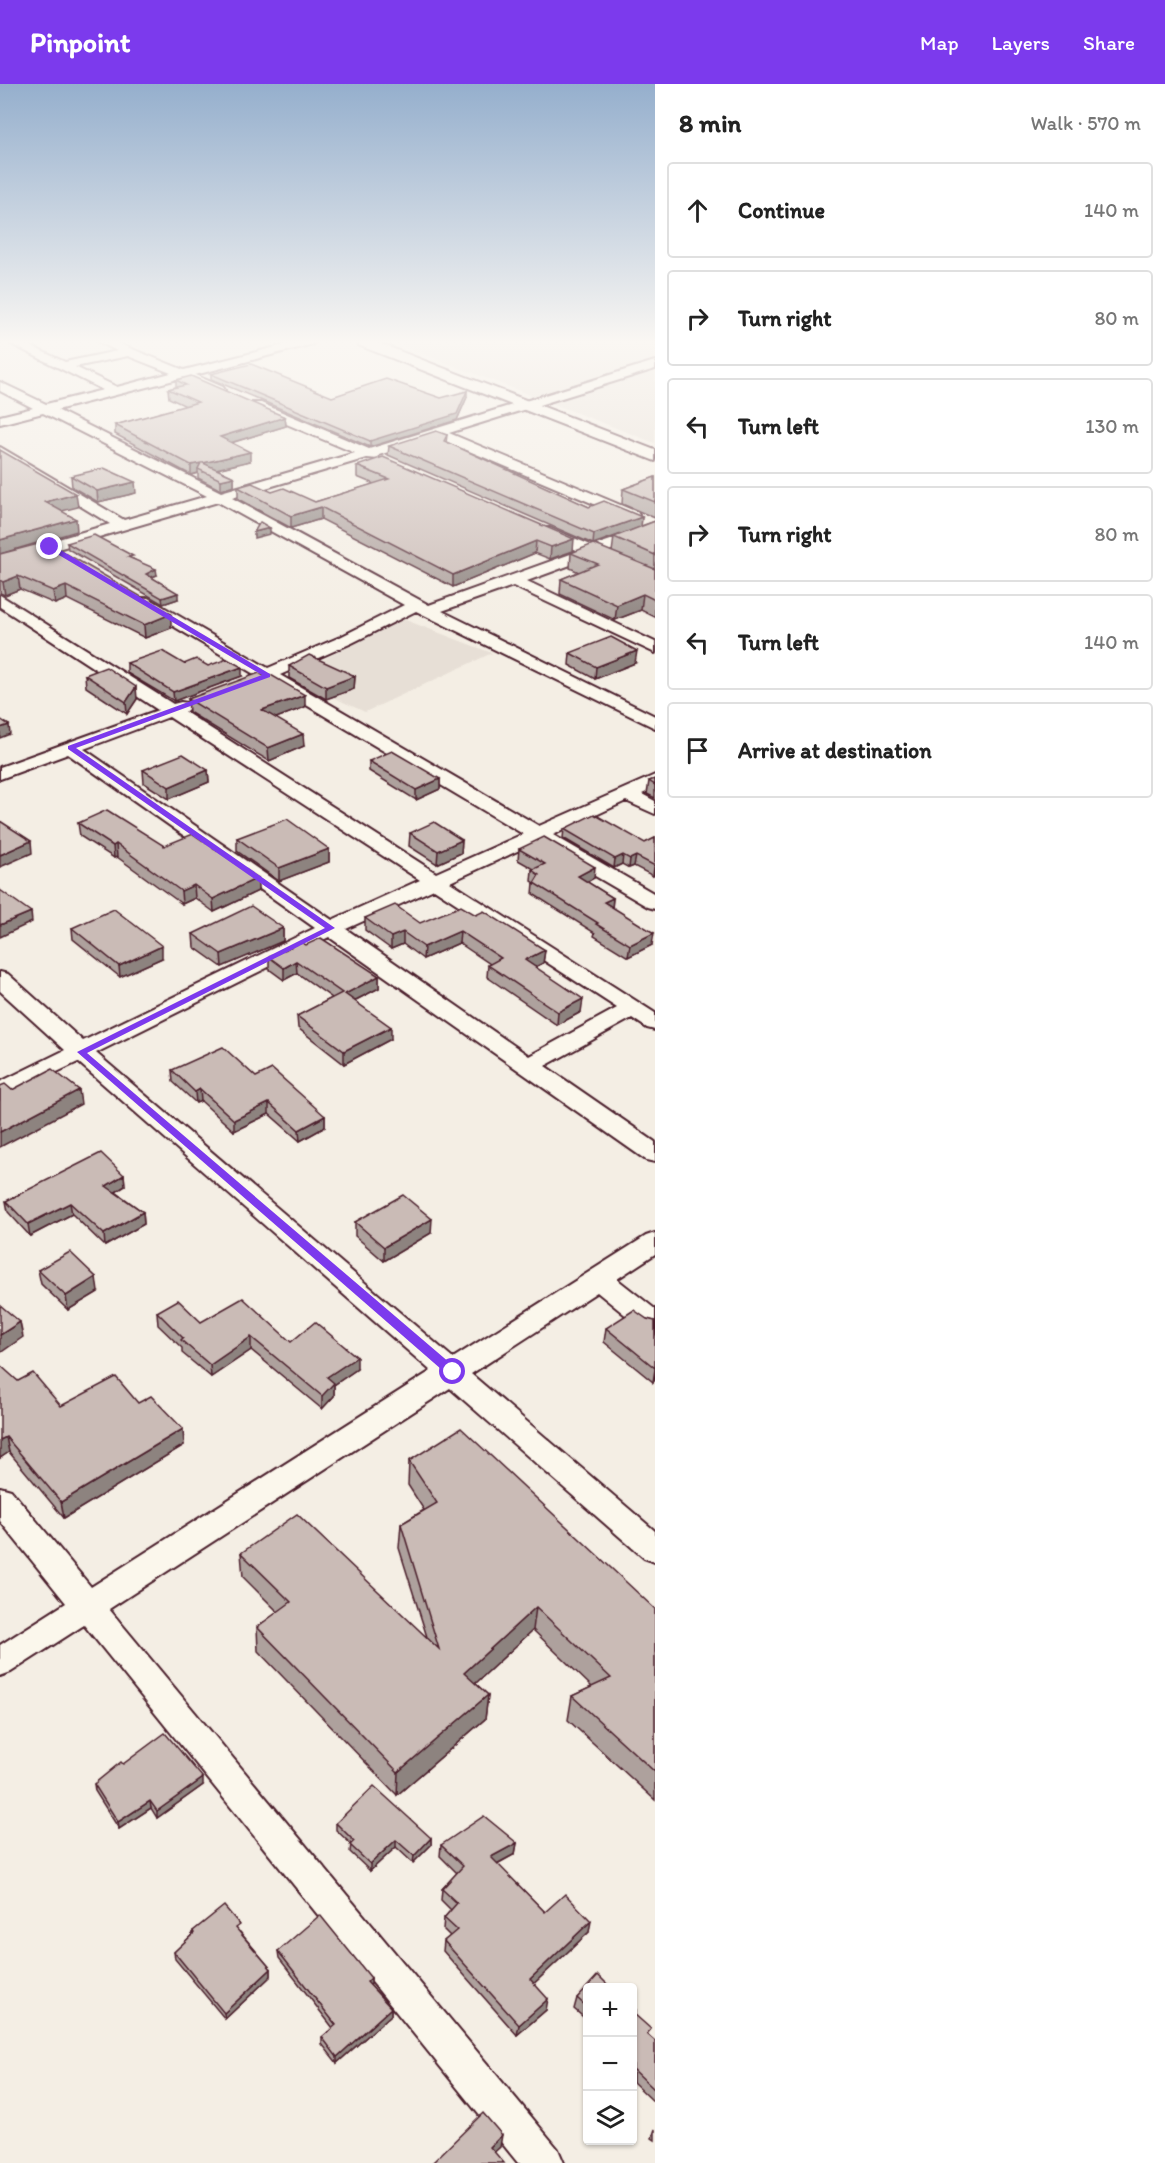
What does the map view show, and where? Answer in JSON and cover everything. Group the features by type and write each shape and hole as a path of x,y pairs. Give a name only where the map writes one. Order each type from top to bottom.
{"street":[{"path":"104,439 221,498 422,608 655,723"},
{"path":"334,439 390,463"},
{"path":"0,561 418,439"},
{"path":"452,439 655,527"},
{"path":"611,439 655,456"},
{"path":"0,451 123,526"},
{"path":"528,523 655,579"},
{"path":"235,687 422,608 513,580 655,527"},
{"path":"50,547 69,558"},
{"path":"513,580 655,648"},
{"path":"129,593 655,903"},
{"path":"0,600 655,1023"},
{"path":"0,773 192,703"},
{"path":"71,748 655,1155"},
{"path":"0,1091 331,928 655,781"},
{"path":"627,794 655,808"},
{"path":"0,979 81,1052 655,1549"},
{"path":"528,1066 633,1009"},
{"path":"0,1662 655,1242"},
{"path":"598,1279 655,1324"},
{"path":"0,1498 544,2163"}],"shaded area":[{"path":"403,619 492,653 365,712 289,677"}],"building":[{"path":"142,439 224,439 250,452 203,463 234,477 221,480 198,469 201,463 191,465"},
{"path":"411,439 445,439 444,441 589,507 604,501 642,517 594,534 389,446"},
{"path":"0,450 76,494 45,502 76,519 0,540"},
{"path":"383,457 574,539 551,547 536,541 453,575 321,507 291,516 238,487 252,483 272,492 284,488 315,502 389,479 357,466"},
{"path":"104,468 135,482 97,491 71,476"},
{"path":"655,477 655,502 623,489"},
{"path":"655,521 655,555 614,537"},
{"path":"260,522 270,528 254,532"},
{"path":"94,535 133,556 128,557 156,569 146,574 178,593 162,598 67,543"},
{"path":"46,542 171,614 144,625 66,586 53,591 18,576 3,582 0,580 0,554"},
{"path":"593,544 655,569 655,600 643,594 617,605 561,579 598,564 571,553"},
{"path":"611,637 637,651 596,667 570,653"},
{"path":"162,651 184,664 196,659 208,666 227,659 242,667 173,692 127,663"},
{"path":"309,655 355,676 326,687 289,666"},
{"path":"106,667 136,687 126,702 85,675"},
{"path":"259,673 266,677 271,675 305,695 262,710 303,734 268,748 188,699"},
{"path":"0,719 9,725 0,728"},
{"path":"392,751 440,779 416,790 369,761"},
{"path":"183,754 208,770 169,787 143,770"},
{"path":"107,810 164,846 193,834 258,878 213,899 194,885 181,891 116,844 113,846 78,823"},
{"path":"594,814 645,843 655,838 655,866 636,856 630,859 623,855 615,859 564,829"},
{"path":"287,819 329,849 279,868 237,838"},
{"path":"0,821 31,841 0,855"},
{"path":"434,822 462,840 438,851 410,833"},
{"path":"544,837 595,867 578,876 613,898 604,902 654,933 630,945 534,883 539,875 532,870 545,864 519,849"},
{"path":"0,890 31,912 0,925"},
{"path":"395,905 420,923 461,906 476,915 484,911 545,950 525,960 583,999 558,1012 488,965 501,958 460,931 424,947 403,932 391,937 365,918"},
{"path":"251,906 283,928 221,954 193,934"},
{"path":"114,909 162,946 119,966 72,928"},
{"path":"321,938 379,976 345,994 391,1027 344,1051 297,1016 342,993 296,961 284,968 269,957 301,942 306,945"},
{"path":"223,1047 256,1077 272,1069 325,1116 299,1130 269,1103 234,1120 200,1089 195,1092 172,1070"},
{"path":"52,1069 79,1090 0,1132 0,1086 5,1084 12,1090"},
{"path":"101,1153 124,1175 106,1186 143,1212 104,1234 70,1203 28,1224 6,1201"},
{"path":"403,1195 432,1219 384,1247 355,1222"},
{"path":"70,1252 96,1277 66,1296 38,1270"},
{"path":"243,1298 291,1342 315,1322 357,1357 327,1377 334,1383 322,1396 251,1337 210,1365 181,1340 183,1338 157,1312 178,1300 201,1322"},
{"path":"0,1305 20,1322 0,1335"},
{"path":"634,1310 647,1319 655,1321 655,1368 606,1328"},
{"path":"0,1365 18,1381 33,1373 61,1406 116,1377 138,1403 151,1396 183,1429 61,1502 6,1437 0,1440"},
{"path":"461,1428 655,1609 655,1772 572,1696 611,1678 536,1607 464,1673 488,1695 398,1772 257,1627 291,1602 241,1553 297,1514 439,1649 401,1524 437,1503 409,1461"},
{"path":"165,1733 203,1778 157,1811 150,1801 118,1822 94,1784 121,1762 123,1764"},
{"path":"374,1786 431,1838 414,1856 396,1840 370,1864 350,1845 354,1841 336,1823"},
{"path":"484,1816 517,1843 491,1857 545,1912 565,1894 591,1921 530,1979 548,1999 519,2025 444,1941 457,1930 444,1918 457,1903 442,1889 463,1866 441,1845"},
{"path":"224,1906 240,1925 236,1928 271,1969 224,2013 174,1952 194,1933 193,1931"},
{"path":"320,1915 371,1978 367,1982 391,2008 337,2057 322,2037 336,2025 278,1951"},
{"path":"598,1975 606,1983 591,1983"},
{"path":"583,1991 583,2003 577,1998"},
{"path":"637,2017 651,2029 647,2034 655,2041 655,2090 637,2073"},
{"path":"483,2113 502,2135 490,2147 504,2163 432,2163"}],"route":[{"path":"50,547 267,675 71,748 331,928 81,1052 453,1372"}]}
